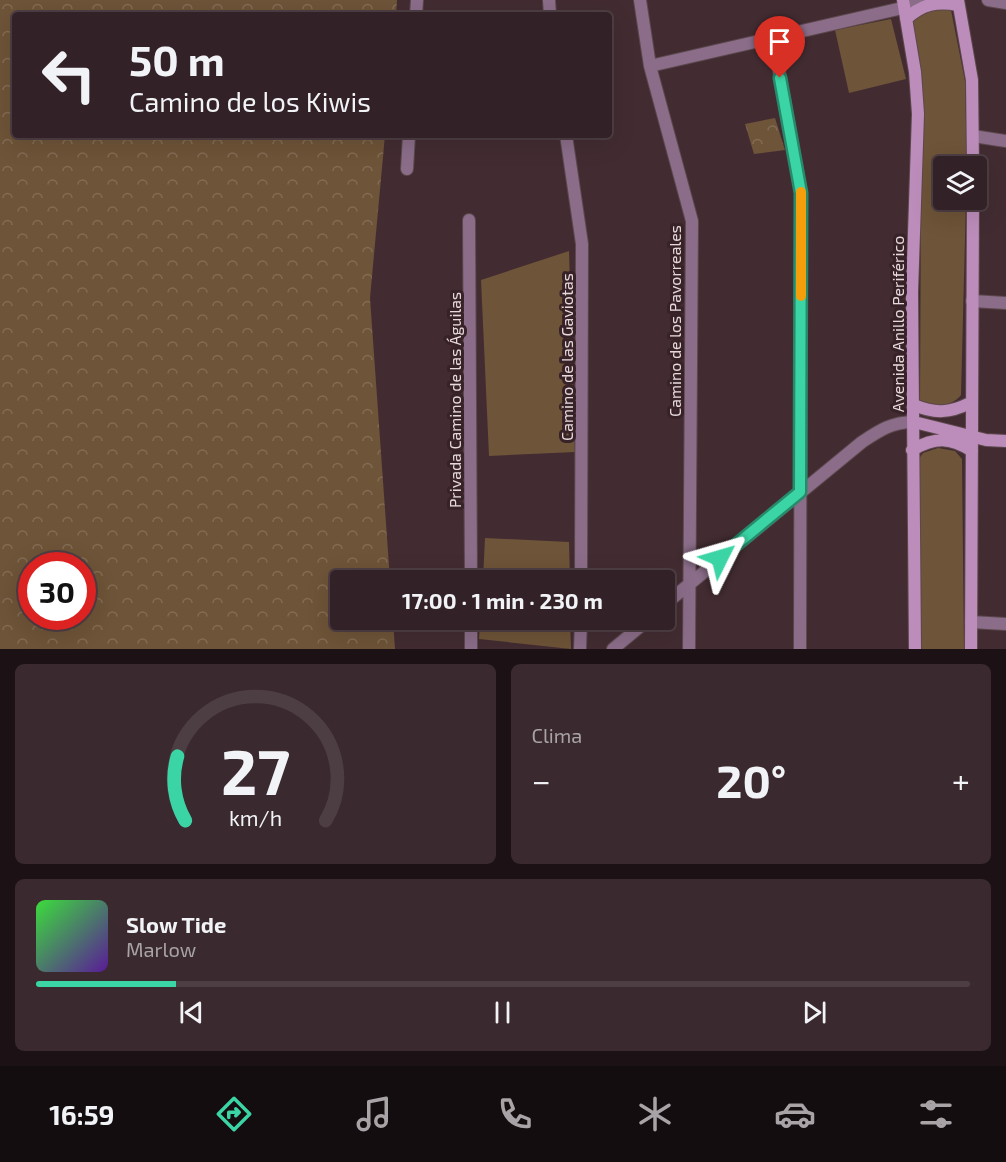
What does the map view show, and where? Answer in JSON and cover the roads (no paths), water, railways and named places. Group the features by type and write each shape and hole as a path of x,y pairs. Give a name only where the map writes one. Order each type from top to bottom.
{"street":[{"name":"Camino de los Pavorreales","path":"640,0 650,66 692,221 689,649"},
{"path":"650,66 935,0"},
{"path":"988,0 1006,3"},
{"path":"904,8 939,2 958,2 971,71 973,156"},
{"name":"Avenida Anillo Periférico","path":"904,8 918,114 912,292 915,649"},
{"path":"772,37 801,193 800,649"},
{"path":"973,136 1006,141"},
{"path":"407,169 409,138"},
{"name":"Camino de las Gaviotas","path":"566,138 582,244 581,570"},
{"path":"971,649 972,451 970,403 973,210"},
{"name":"Privada Camino de las Águilas","path":"469,220 471,570"},
{"path":"972,301 1006,303"},
{"path":"914,405 936,412 954,410 970,403"},
{"path":"675,596 800,492 884,428 897,422 914,423 986,440 1006,441"},
{"path":"912,450 925,443 943,439 957,442 972,451"},
{"path":"971,622 1006,624"},
{"path":"471,630 471,649"},
{"path":"580,649 581,630"},
{"path":"613,649 636,630"}]}
